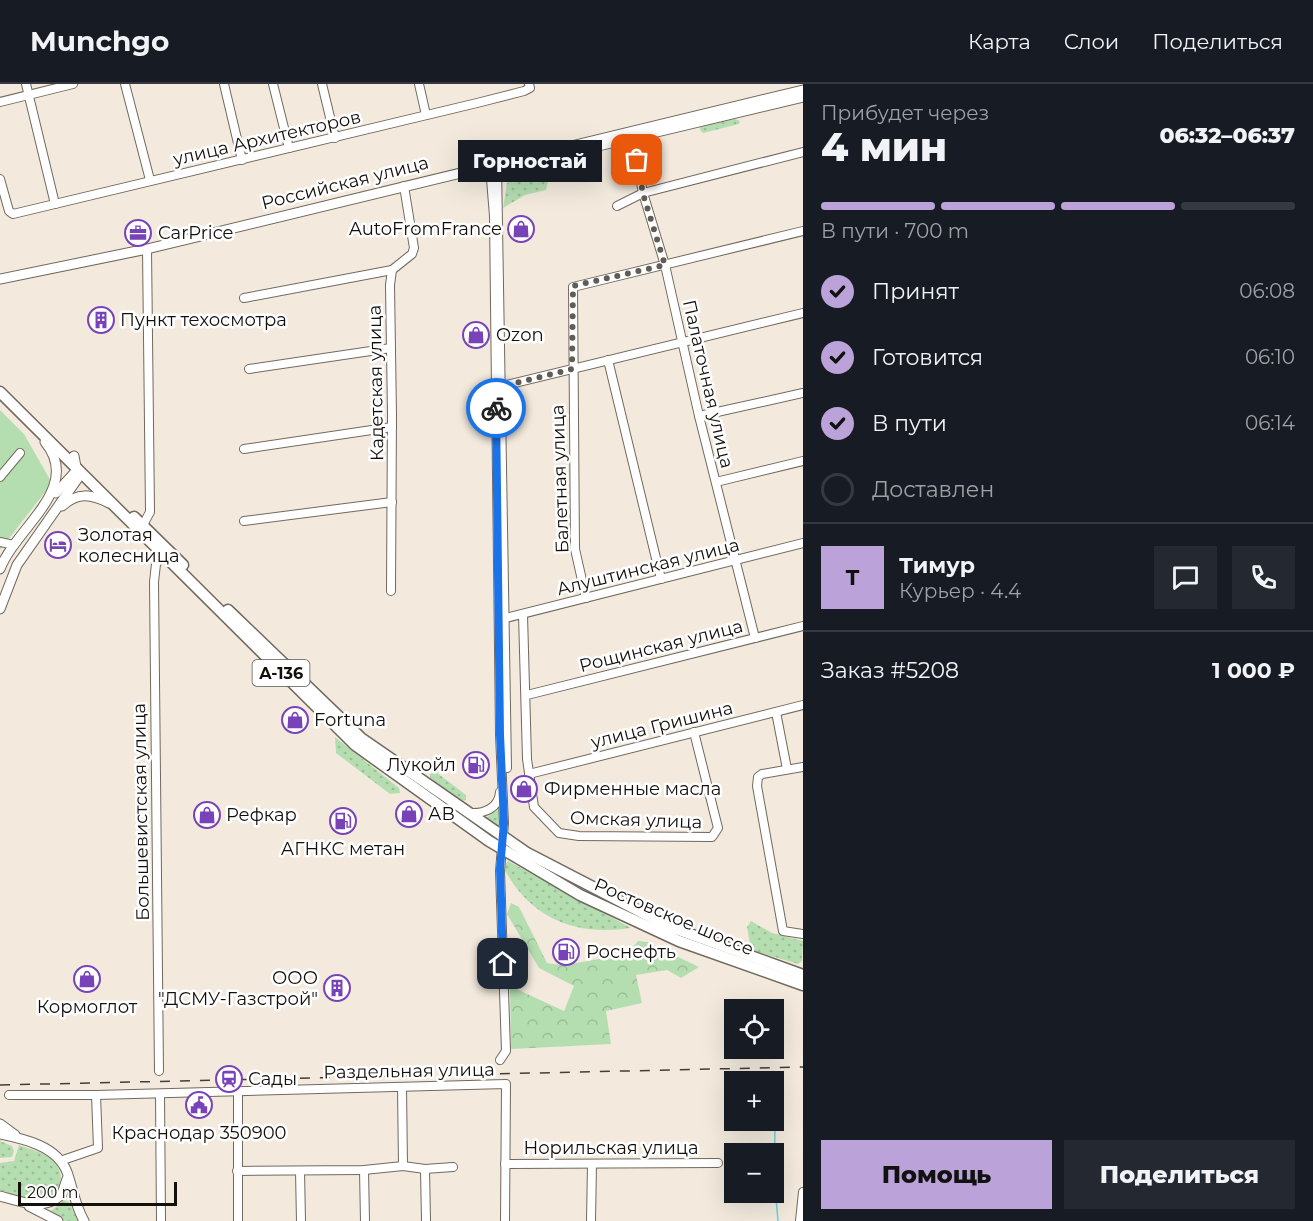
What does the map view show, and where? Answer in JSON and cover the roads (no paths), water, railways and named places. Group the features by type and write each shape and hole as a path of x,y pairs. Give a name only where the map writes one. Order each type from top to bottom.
{"highway":[{"name":"Ростовское шоссе","path":"0,384 92,473 143,525 165,552 355,745 504,847 580,895 650,929 803,986"},
{"name":"Ростовское шоссе","path":"2,394 113,505 361,738 468,813 504,847 668,926 803,975"}],"main road":[{"name":"Российская улица","path":"0,284 74,271 148,250 404,188 803,97"},
{"name":"Российская улица","path":"0,279 148,250"},
{"name":"А-136","path":"2,394 54,453 58,468 56,484 17,540"},
{"name":"А-136","path":"74,456 78,470"},
{"path":"1,562 67,478 78,470 92,473"},
{"path":"0,609 17,565 78,478 78,470"},
{"path":"50,519 65,503 81,495 93,495 113,505"},
{"path":"0,1124 19,1138"},
{"path":"0,1134 19,1138 45,1148 60,1161 84,1221"},
{"path":"5,1197 38,1205 51,1202 62,1194 67,1174"},
{"path":"5,1197 58,1221"}],"street":[{"path":"26,84 55,204"},
{"path":"0,102 73,84"},
{"path":"125,84 150,180"},
{"path":"224,84 242,160"},
{"path":"273,84 289,148"},
{"path":"322,84 335,138"},
{"path":"420,84 426,115"},
{"name":"улица Архитекторов","path":"0,179 10,213 335,138 529,86"},
{"name":"Палаточная улица","path":"632,135 643,194 665,265 699,416 755,638"},
{"path":"617,206 643,194 803,152"},
{"path":"493,167 502,619 506,1051 500,1060"},
{"path":"243,298 392,270 412,254 414,248 404,188"},
{"path":"665,265 803,231"},
{"path":"143,525 150,512 148,250"},
{"name":"Балетная улица","path":"586,598 575,549 573,286 665,265"},
{"name":"Кадетская улица","path":"391,591 392,270"},
{"path":"498,387 803,313"},
{"path":"249,369 391,348"},
{"path":"608,360 661,579"},
{"path":"699,416 803,393"},
{"path":"244,449 392,427"},
{"path":"0,477 20,453"},
{"path":"716,482 803,461"},
{"path":"244,522 392,502"},
{"path":"0,542 17,540"},
{"name":"Алуштинская улица","path":"502,619 803,543"},
{"name":"Большевистская улица","path":"159,1071 154,582 156,564 165,552"},
{"path":"523,615 529,774"},
{"path":"502,619 504,847"},
{"name":"Рощинская улица","path":"527,695 803,626"},
{"name":"улица Гришина","path":"529,774 803,705"},
{"path":"776,712 787,769"},
{"name":"Омская улица","path":"529,774 534,807 559,833 579,836 712,837 718,828 694,732"},
{"path":"803,767 758,777 756,786 783,931 803,934"},
{"path":"468,813 485,812 496,803 502,779"},
{"name":"Раздельная улица","path":"9,1095 160,1094 506,1084 505,1164"},
{"path":"402,1087 403,1166"},
{"path":"238,1090 238,1221"},
{"path":"160,1094 161,1221"},
{"path":"60,1161 98,1148 96,1095"},
{"name":"Норильская улица","path":"505,1164 718,1163"},
{"path":"505,1164 505,1221"},
{"path":"591,1221 592,1164"},
{"path":"237,1171 364,1170 403,1166 425,1169 453,1167"},
{"path":"425,1169 426,1221"},
{"path":"364,1170 364,1221"},
{"path":"300,1171 301,1221"},
{"path":"800,1221 803,1192"}],"waterway":[{"path":"775,1131 774,1174 778,1221"}],"railway":[{"path":"0,1085 803,1067"}],"place":[{"name":"Горностай","path":"637,160"},
{"name":"AutoFromFrance","path":"521,229"},
{"name":"CarPrice","path":"138,233"},
{"name":"Пункт техосмотра","path":"101,320"},
{"name":"Ozon","path":"476,335"},
{"name":"Золотая колесница","path":"58,545"},
{"name":"Fortuna","path":"295,720"},
{"name":"Лукойл","path":"476,765"},
{"name":"Фирменные масла","path":"524,789"},
{"name":"АВ","path":"409,814"},
{"name":"Рефкар","path":"207,815"},
{"name":"АГНКС метан","path":"343,821"},
{"name":"Роснефть","path":"566,952"},
{"name":"Кормоглот","path":"87,979"},
{"name":"ООО \"ДСМУ-Газстрой\"","path":"337,988"},
{"name":"Сады","path":"229,1079"},
{"name":"Краснодар 350900","path":"199,1105"}]}
